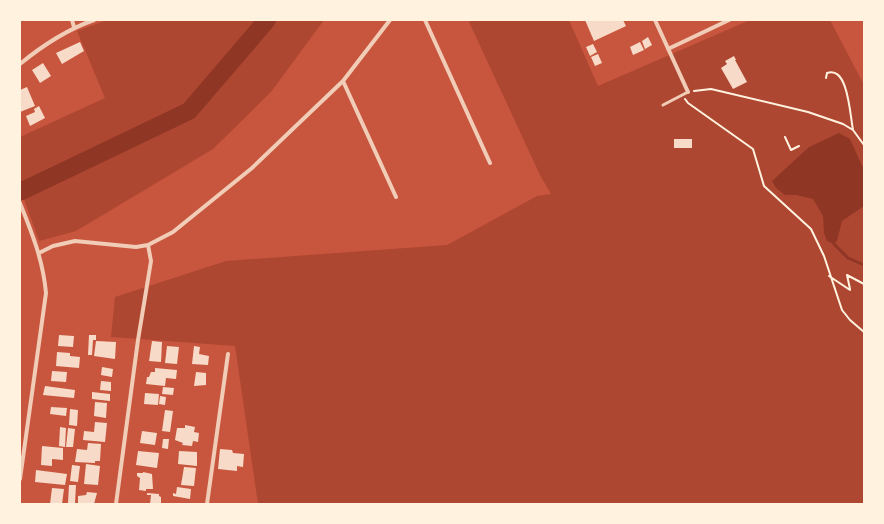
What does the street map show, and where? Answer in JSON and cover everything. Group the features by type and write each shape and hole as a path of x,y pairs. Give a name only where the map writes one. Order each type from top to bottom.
{"street":[{"path":"72,20 74,27"},
{"path":"20,64 42,46 74,27 94,20"},
{"path":"39,253 53,246 75,241 136,247 148,245 173,232 252,168 343,81 390,20"},
{"path":"425,20 490,163"},
{"path":"655,20 688,92"},
{"path":"668,49 729,20"},
{"path":"343,81 396,197"},
{"path":"20,203 44,270 46,293 20,480"},
{"path":"116,504 138,340 151,261 148,245"},
{"path":"207,504 228,354"}],"lane":[{"path":"663,105 688,92"}],"path":[{"path":"826,78 827,72 831,71 838,73 844,81 853,130"},
{"path":"688,92 711,89 787,106 843,124 853,130 864,145"},
{"path":"682,95 688,103 753,149 764,186 810,230 824,256 829,276 842,310 850,320 864,332"},
{"path":"785,137 791,150 799,146"},
{"path":"829,276 850,290 847,275 864,284"}],"shaded area":[{"path":"107,20 324,20 271,92 213,149 76,231 39,241 20,188 20,137 105,98 77,31"},
{"path":"473,20 569,20 598,86 750,20 830,20 864,85 864,504 258,504 235,346 111,337 115,297 226,261 447,245 537,196 551,194 540,175 469,22"},
{"path":"839,133 850,139 864,170 864,206 842,221 837,241 834,244 827,241 824,233 823,216 813,199 796,195 785,195 776,188 772,181 809,147"}],"building":[{"path":"585,20 623,20 626,26 594,41"},
{"path":"648,37 652,45 645,49 642,41"},
{"path":"80,42 84,51 62,64 56,53"},
{"path":"640,42 644,50 633,55 630,47"},
{"path":"593,44 597,52 590,56 586,47"},
{"path":"598,54 602,63 595,66 591,57"},
{"path":"734,56 747,82 733,89 721,68 727,64 725,61"},
{"path":"43,63 51,76 40,83 32,70"},
{"path":"27,87 35,106 20,112 20,90"},
{"path":"39,106 45,118 30,126 26,116 35,112 34,109"},
{"path":"674,139 692,139 692,148 674,148"},
{"path":"59,335 74,336 73,347 58,346"},
{"path":"89,335 96,335 96,340 93,340 92,355 88,355"},
{"path":"96,341 116,342 115,359 94,356"},
{"path":"152,341 162,342 161,362 149,361"},
{"path":"167,346 179,347 177,364 165,363"},
{"path":"194,346 200,347 199,354 209,356 208,365 192,364"},
{"path":"57,352 70,353 70,356 80,357 79,368 56,366"},
{"path":"102,367 113,369 112,377 101,375"},
{"path":"155,368 177,370 176,379 166,378 165,386 146,384 147,377 149,377 151,372 155,372"},
{"path":"52,371 67,372 66,382 51,381"},
{"path":"196,372 206,373 206,385 194,386"},
{"path":"101,381 111,382 111,391 100,390"},
{"path":"45,386 75,390 74,398 43,395"},
{"path":"163,387 174,388 173,395 162,394"},
{"path":"92,392 110,394 110,401 92,399"},
{"path":"145,393 159,394 158,405 144,404"},
{"path":"160,396 166,397 165,405 159,404"},
{"path":"95,402 107,403 106,418 94,416"},
{"path":"51,407 67,408 66,416 50,414"},
{"path":"70,409 78,410 77,426 69,425"},
{"path":"165,410 173,411 170,432 162,431"},
{"path":"95,422 107,423 105,442 83,440 84,431 94,432"},
{"path":"185,425 195,427 194,432 199,433 198,442 193,441 192,446 182,445 183,443 175,440 177,428 185,428"},
{"path":"60,427 66,428 65,447 59,446"},
{"path":"68,428 75,429 73,447 66,447"},
{"path":"142,431 157,433 155,445 140,443"},
{"path":"163,439 169,439 168,449 162,448"},
{"path":"88,443 101,444 100,461 95,461 95,463 75,462 77,449 87,450"},
{"path":"42,446 63,448 63,460 52,459 52,466 41,465"},
{"path":"220,449 232,450 233,453 244,454 243,467 237,466 237,471 218,469"},
{"path":"138,451 159,453 157,468 136,465"},
{"path":"179,451 197,452 197,466 178,464"},
{"path":"86,464 100,466 98,485 84,484"},
{"path":"72,465 80,466 78,482 70,481"},
{"path":"184,467 196,468 194,486 181,485"},
{"path":"36,470 67,474 65,485 35,482"},
{"path":"143,472 152,474 153,489 146,489 146,491 139,490 140,478 137,476 137,473"},
{"path":"69,485 76,485 75,503 68,503"},
{"path":"177,487 191,489 190,499 173,496 173,493 176,494"},
{"path":"52,488 64,489 62,504 50,504"},
{"path":"87,492 97,493 94,504 78,503 78,496 86,495"},
{"path":"147,493 159,494 161,497 161,504 150,504 151,495 147,495"}],"waterway":[{"path":"22,191 189,111 267,20"},
{"path":"834,244 848,258 864,265"}]}
